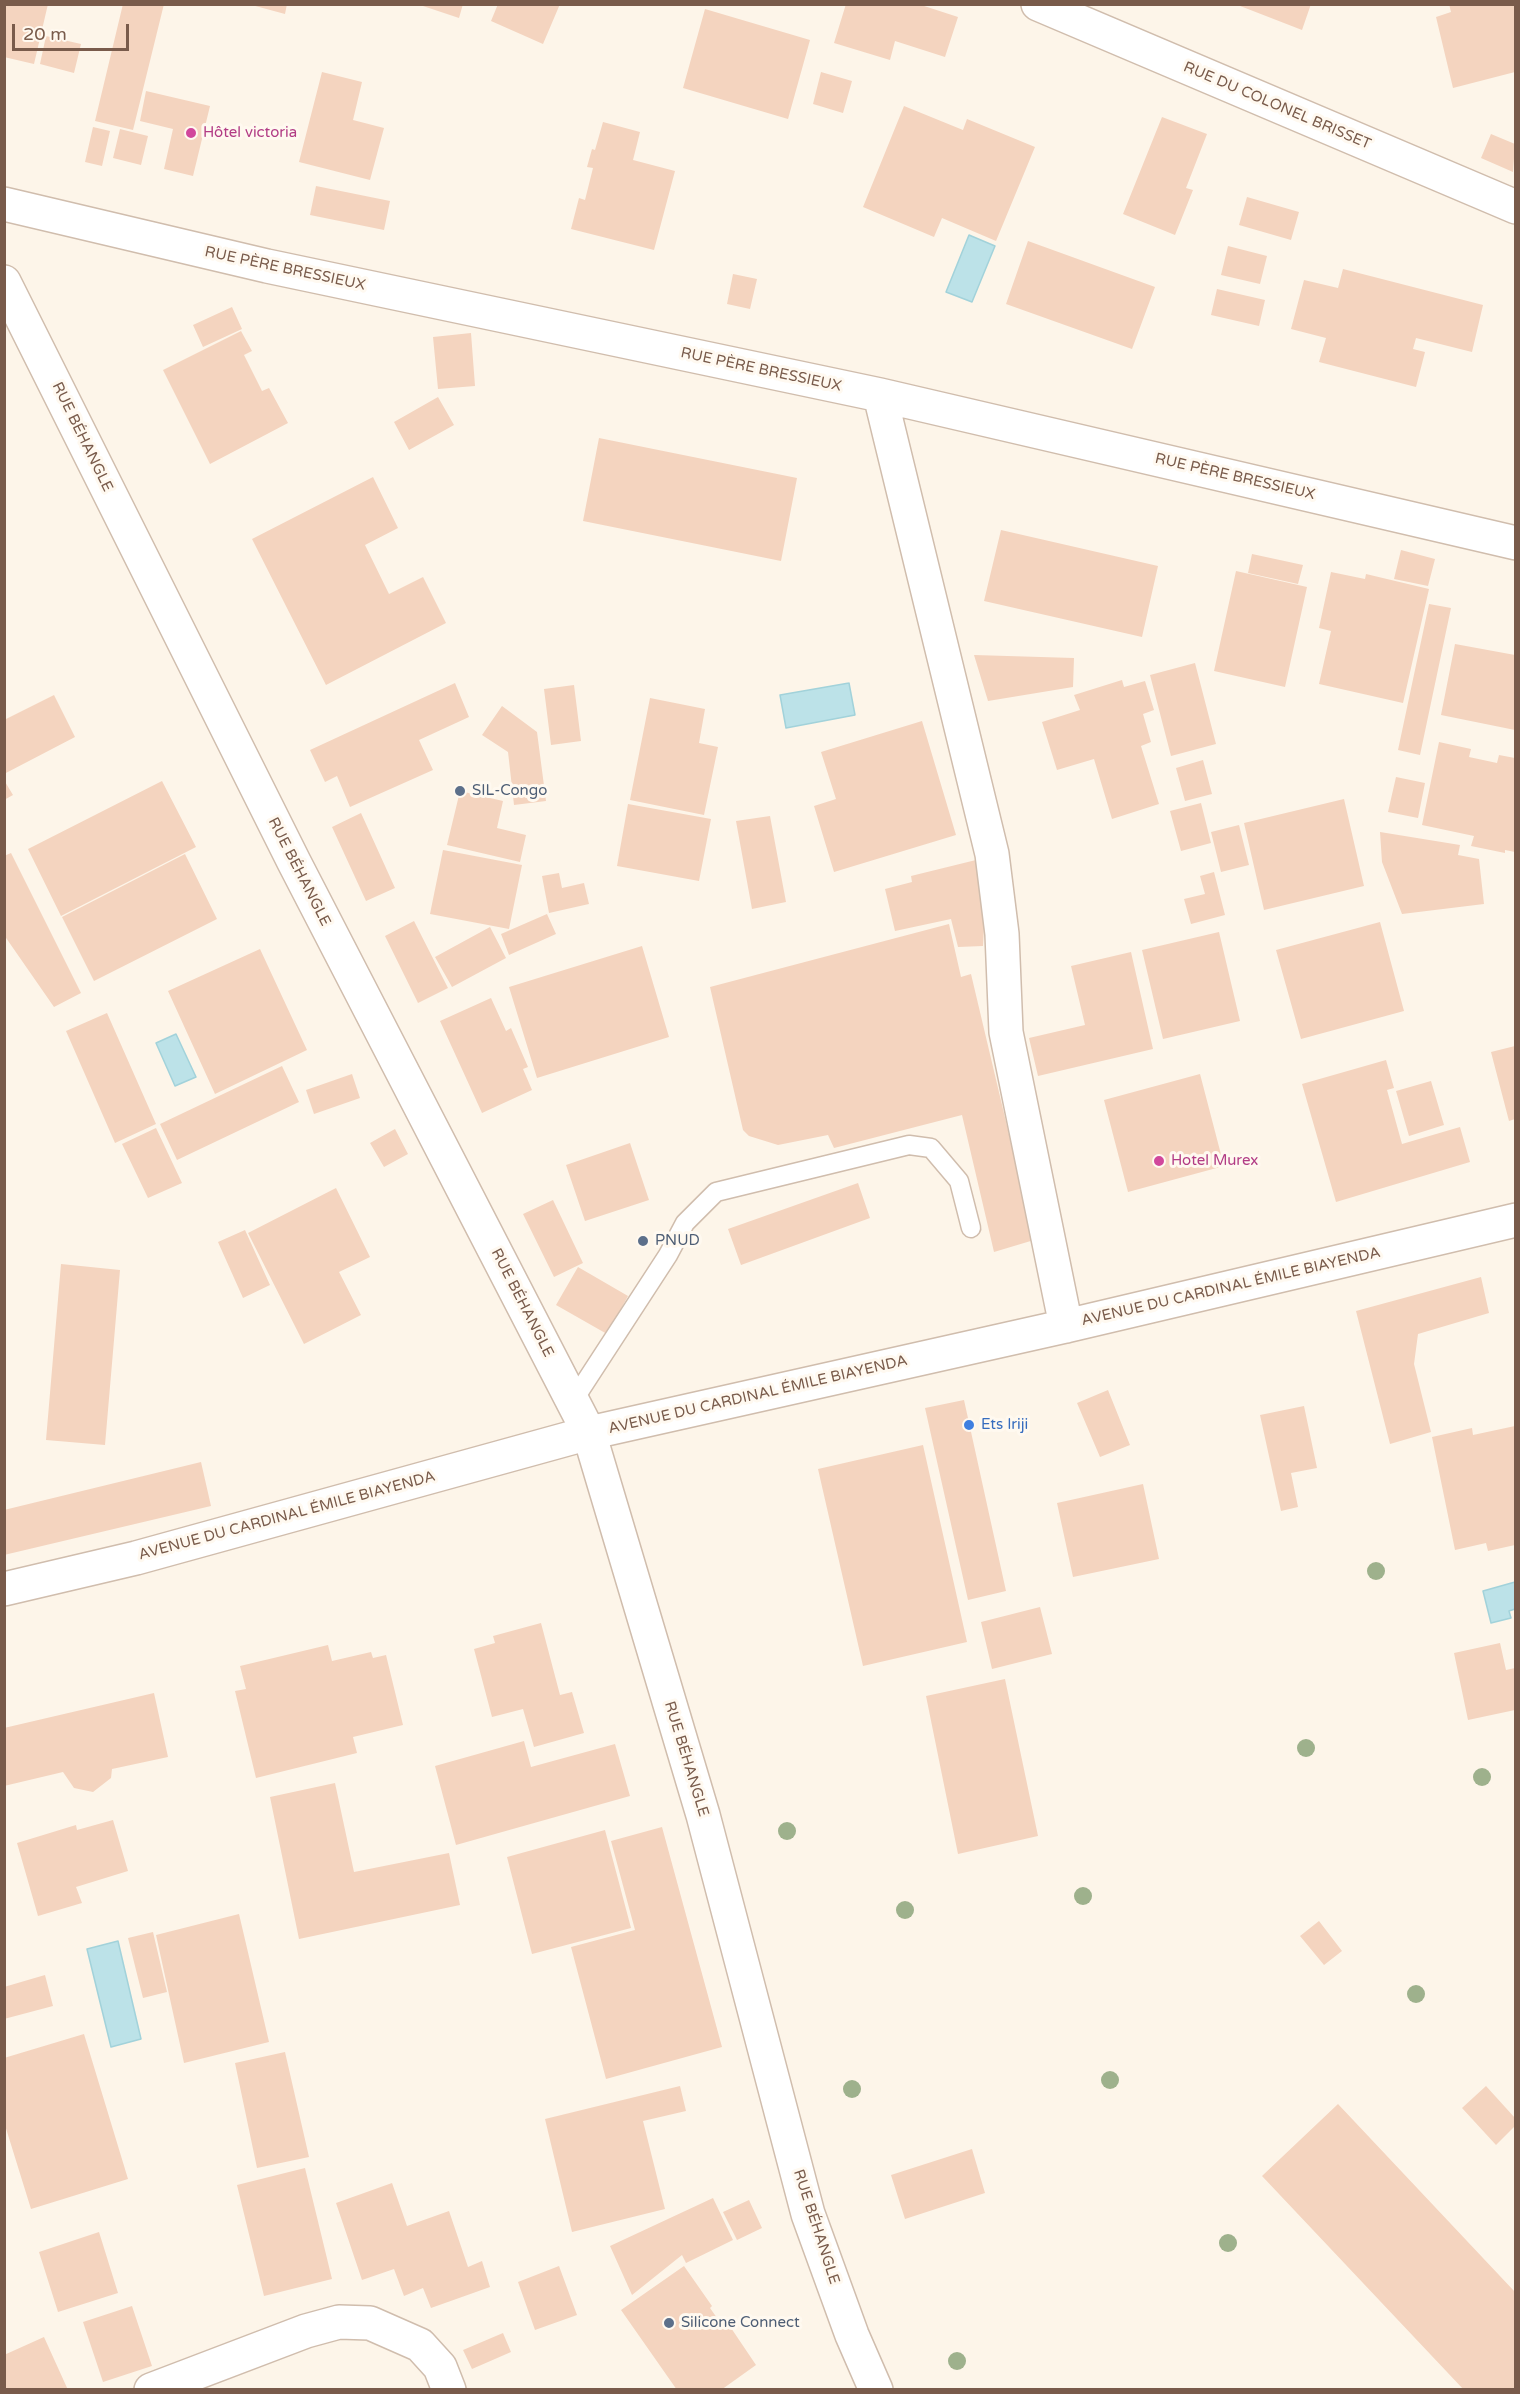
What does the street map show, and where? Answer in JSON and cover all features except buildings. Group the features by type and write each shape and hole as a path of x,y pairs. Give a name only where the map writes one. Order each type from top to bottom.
{"street":[{"name":"RUE DU COLONEL BRISSET","path":"1038,4 1515,207"},
{"name":"RUE PÈRE BRESSIEUX","path":"4,204 267,266 880,395 1515,543"},
{"name":"RUE BÉHANGLE","path":"4,282 294,862 589,1433 703,1815 808,2214 852,2335 876,2390"},
{"path":"880,395 992,854 1002,934 1006,1032 1066,1326"},
{"name":"AVENUE DU CARDINAL ÉMILE BIAYENDA","path":"4,1590 136,1558 589,1433 1066,1326 1515,1220"},
{"path":"151,2390 306,2331 339,2322 370,2323 420,2345 440,2367 449,2390"}],"lane":[{"path":"573,1401 668,1255 685,1223 716,1192 909,1145 930,1148 959,1181 971,1228"}],"water":[{"path":"969,235 995,246 972,302 946,292"},
{"path":"849,683 855,715 786,728 780,695"},
{"path":"176,1034 196,1077 175,1086 156,1043"},
{"path":"1515,1582 1515,1609 1509,1611 1511,1618 1491,1623 1483,1591"},
{"path":"118,1941 141,2039 111,2047 87,1949"}],"place":[{"name":"Hôtel victoria","path":"191,133"},
{"name":"SIL-Congo","path":"460,791"},
{"name":"Hotel Murex","path":"1159,1161"},
{"name":"PNUD","path":"643,1241"},
{"name":"Ets Iriji","path":"969,1425"},
{"name":"Silicone Connect","path":"669,2323"}]}
